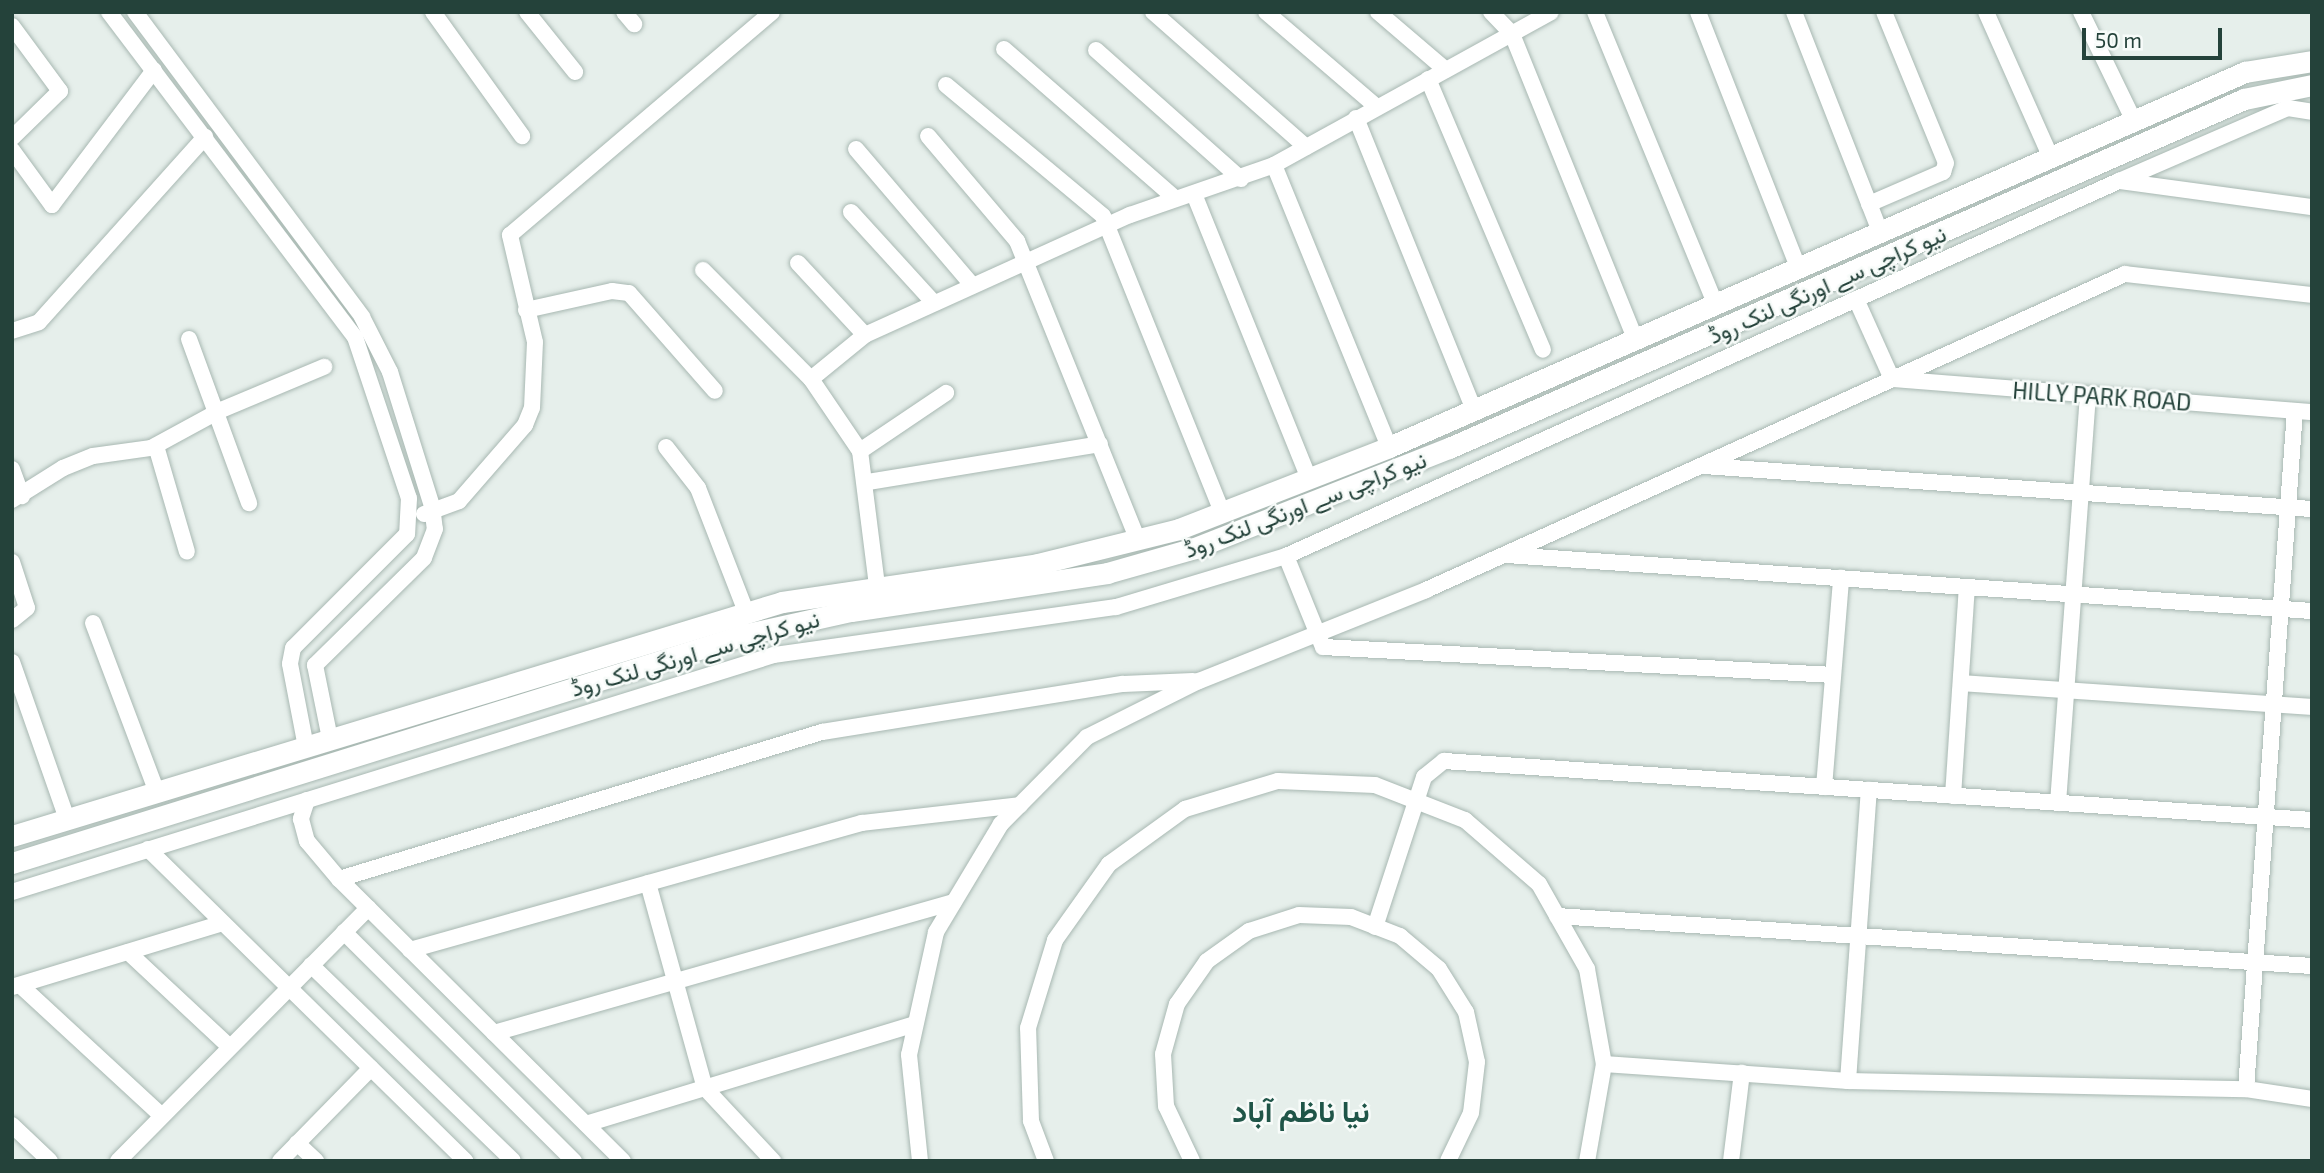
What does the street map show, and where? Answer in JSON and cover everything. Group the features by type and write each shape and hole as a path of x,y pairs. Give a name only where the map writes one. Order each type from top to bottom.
{"street":[{"path":"109,12 355,337 412,517 397,546 293,648 290,664 306,747"},
{"path":"135,12 362,317 390,372 433,513 432,542 424,558 315,665 330,739"},
{"path":"433,12 522,136"},
{"path":"527,12 575,72"},
{"path":"412,517 433,513 459,501 525,425 537,375 526,310 509,245 516,226 772,12"},
{"path":"1153,12 1306,147"},
{"path":"1266,12 1377,107"},
{"path":"1378,12 1446,70"},
{"path":"1490,12 1512,34 1635,338"},
{"path":"811,379 865,335 1026,259 1175,198 1241,179 1274,165 1552,12"},
{"path":"1595,12 1715,303"},
{"path":"1698,12 1798,267"},
{"path":"1794,12 1880,231"},
{"path":"1870,204 1943,172 1946,163 1884,12"},
{"path":"1986,12 2050,156"},
{"path":"2081,12 2133,119"},
{"path":"12,26 60,91 12,138"},
{"path":"1003,49 1175,198"},
{"path":"1096,50 1241,179"},
{"name":"نیو کراچی سے اورنگی لنک روڈ","path":"12,836 746,612 877,586 1038,564 1138,541 1223,514 1475,410 2133,119 2264,65 2312,61"},
{"path":"12,150 52,205 154,70"},
{"path":"1428,79 1543,350"},
{"path":"946,85 1108,225 1223,514"},
{"name":"نیو کراچی سے اورنگی لنک روڈ","path":"12,863 747,634 851,611 1107,573 1260,526 1622,373 2244,99 2312,85"},
{"path":"12,892 774,655 1116,607 1286,556 2119,181 2288,108 2312,112"},
{"path":"1356,118 1475,410"},
{"path":"928,136 1002,220 1026,259 1138,541"},
{"path":"12,331 39,322 205,137"},
{"path":"856,149 972,285"},
{"path":"1274,165 1389,447"},
{"path":"2119,181 2312,207"},
{"path":"1194,194 1309,479"},
{"path":"851,212 934,303"},
{"path":"798,263 865,335"},
{"path":"703,270 811,379 860,451 868,481 877,586"},
{"path":"920,1161 908,1055 936,932 1001,824 1087,737 1199,681 1504,555 2125,274 2312,295"},
{"path":"526,310 612,291 629,293 715,391"},
{"path":"1856,299 1892,379"},
{"path":"189,339 249,503"},
{"path":"1611,349 1622,373"},
{"path":"12,469 17,498 93,456 156,446 218,413 324,367"},
{"name":"HILLY PARK ROAD","path":"1892,379 2304,411"},
{"path":"860,451 946,393"},
{"path":"2058,803 2088,394"},
{"path":"2246,1089 2288,508 2304,411"},
{"path":"868,481 1100,444"},
{"path":"156,446 187,552"},
{"path":"666,447 698,488 746,612"},
{"path":"1702,466 2312,509"},
{"path":"1250,502 1260,526"},
{"path":"1504,555 2312,611"},
{"path":"1286,556 1314,635 1323,648 1833,675"},
{"path":"12,562 27,608 12,620"},
{"path":"1825,787 1841,578"},
{"path":"1953,796 1967,587"},
{"path":"93,623 157,792"},
{"path":"12,662 67,819"},
{"path":"339,879 822,732 1123,684 1199,681"},
{"path":"1961,683 2312,707"},
{"path":"1376,927 1424,777 1444,761 2312,820"},
{"path":"1046,1161 1031,1121 1028,1028 1055,940 1109,864 1185,809 1278,781 1375,785 1417,801 1465,821 1539,884 1587,969 1604,1063 1587,1161"},
{"path":"180,785 188,807"},
{"path":"1848,1081 1869,790"},
{"path":"307,800 302,819 307,841 339,879 623,1161"},
{"path":"410,950 862,823 1020,805"},
{"path":"148,849 466,1161"},
{"path":"648,883 705,1088 773,1161"},
{"path":"494,1033 954,902"},
{"path":"118,1161 368,908"},
{"path":"1192,1161 1166,1106 1163,1054 1177,1004 1206,961 1249,931 1299,915 1351,917 1400,936 1439,969 1466,1012 1477,1062 1471,1113 1448,1161"},
{"path":"1557,916 2312,966"},
{"path":"16,986 223,923"},
{"path":"344,932 574,1161"},
{"path":"128,952 230,1047"},
{"path":"311,965 513,1161"},
{"path":"16,986 162,1116"},
{"path":"586,1124 915,1024"},
{"path":"1604,1063 1848,1081 2246,1089 2312,1099"},
{"path":"280,1161 371,1068"},
{"path":"1731,1161 1742,1073"},
{"path":"12,1125 50,1161"},
{"path":"297,1143 316,1161"}],"district":[{"name":"نیا ناظم آباد","path":"1301,1110"}]}
